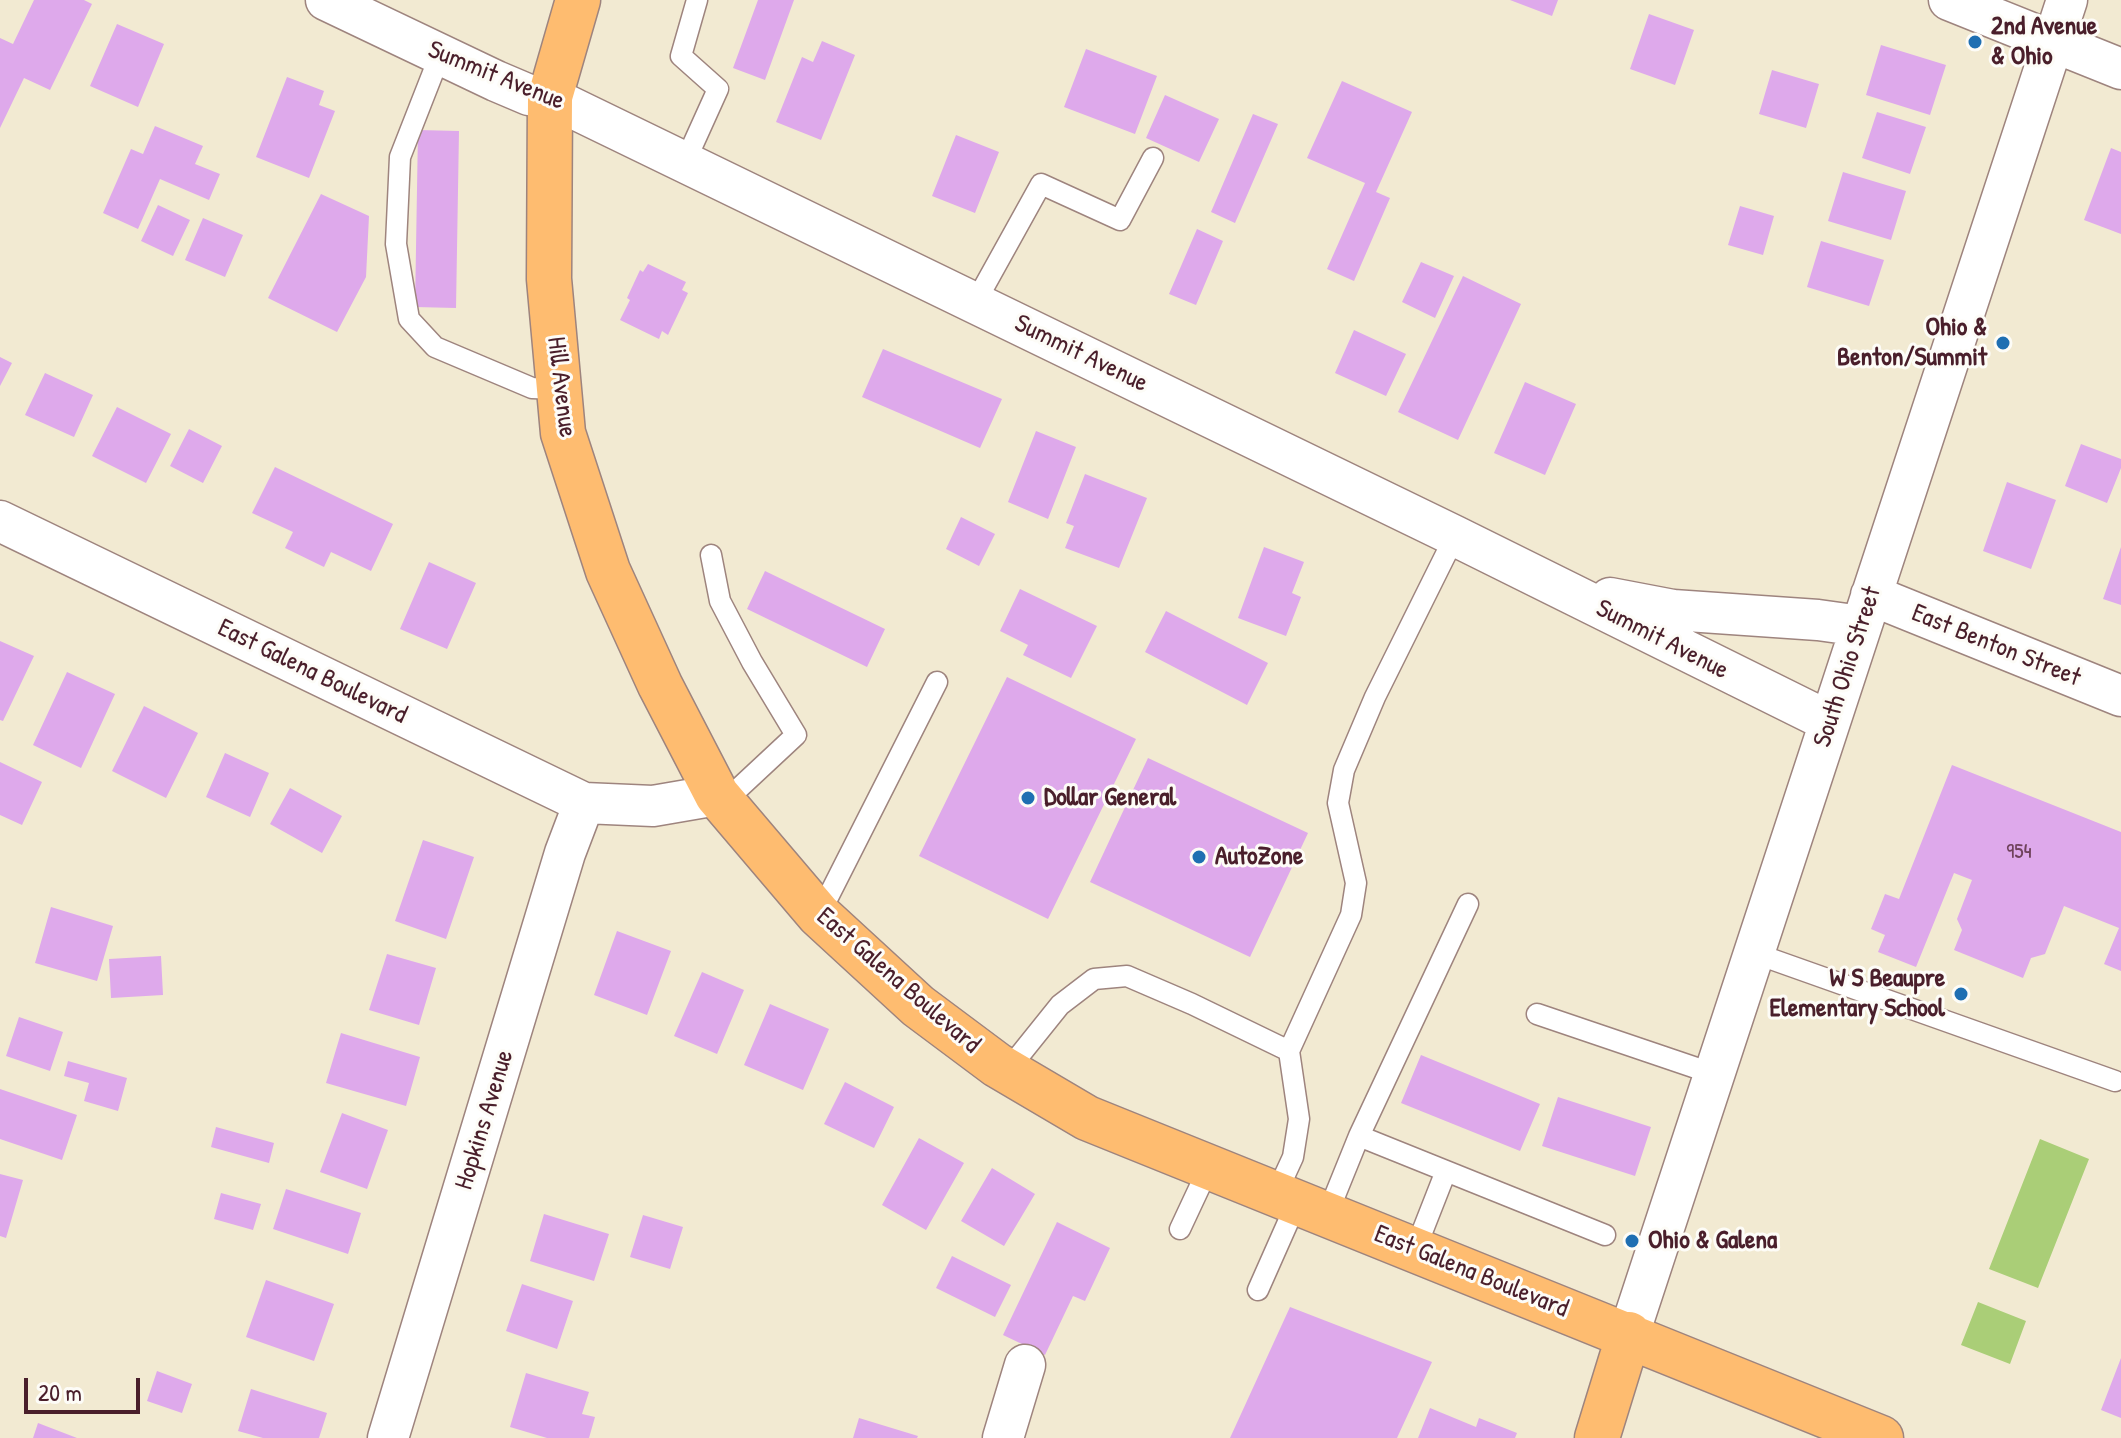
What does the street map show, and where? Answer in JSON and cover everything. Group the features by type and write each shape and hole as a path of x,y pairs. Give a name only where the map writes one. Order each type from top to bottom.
{"main road":[{"name":"Hill Avenue","path":"578,0 550,97 549,279 563,433 608,571 660,685 720,799"},
{"name":"East Galena Boulevard","path":"720,799 819,915 918,1006 1007,1071 1087,1118 1881,1438"},
{"path":"1597,1438 1629,1334"}],"street":[{"name":"Summit Avenue","path":"326,0 529,95 550,97 1455,536 1830,722"},
{"path":"1949,0 2121,69"},
{"name":"South Ohio Street","path":"1629,1334 2067,0"},
{"name":"East Galena Boulevard","path":"0,521 584,803 653,806 720,799"},
{"name":"East Benton Street","path":"1516,566 1624,602 1673,610 1818,620 1866,610 2121,696"},
{"name":"Hopkins Avenue","path":"388,1438 565,853 584,803"},
{"path":"1003,1438 1025,1365"}],"lane":[{"path":"685,162 718,89 681,56 697,0"},
{"path":"440,55 400,157 396,244 409,319 435,347 532,388 559,389"},
{"path":"975,303 1041,184 1120,220 1153,158"},
{"path":"1300,1204 1293,1157 1299,1119 1289,1051 1351,915 1356,883 1338,803 1344,770 1375,697 1455,536"},
{"path":"711,555 720,601 796,735 720,799"},
{"path":"819,915 937,682"},
{"path":"1258,1290 1300,1204 1359,1136 1468,904"},
{"path":"1754,953 2115,1081"},
{"path":"1007,1071 1060,1005 1094,979 1127,976 1289,1051"},
{"path":"1537,1014 1714,1074"},
{"path":"1359,1136 1605,1235"},
{"path":"1180,1229 1209,1167"},
{"path":"1415,1250 1446,1171"}],"green space":[{"path":"2040,1139 2089,1159 2038,1288 1989,1269"},
{"path":"1978,1302 2026,1321 2010,1364 1961,1345"}],"building":[{"path":"34,0 84,0 92,4 50,90 24,78 0,128 0,38 13,44"},
{"path":"758,0 794,0 765,80 733,68"},
{"path":"1510,0 1558,0 1552,16"},
{"path":"1649,14 1694,30 1675,85 1630,69"},
{"path":"117,24 164,44 138,107 90,86"},
{"path":"822,41 855,55 821,140 776,122 802,57 813,62"},
{"path":"1881,45 1946,65 1930,115 1866,95"},
{"path":"1086,49 1157,76 1135,134 1064,107"},
{"path":"1772,70 1819,84 1806,128 1759,114"},
{"path":"287,77 324,91 319,105 335,111 309,178 256,157"},
{"path":"1342,81 1412,112 1376,192 1390,198 1354,281 1327,269 1365,183 1307,158"},
{"path":"1165,95 1219,119 1199,162 1146,138"},
{"path":"1877,112 1926,127 1910,174 1862,158"},
{"path":"1253,114 1278,124 1235,223 1211,212"},
{"path":"155,126 203,146 195,164 220,174 209,200 160,179 138,229 103,213 131,149 143,154"},
{"path":"418,130 459,131 456,308 415,307"},
{"path":"956,135 999,152 975,213 932,196"},
{"path":"2111,148 2121,152 2121,234 2084,220"},
{"path":"1843,172 1906,191 1891,240 1828,221"},
{"path":"321,194 369,216 366,277 337,332 268,298"},
{"path":"158,205 190,220 173,256 141,241"},
{"path":"1740,206 1774,216 1763,255 1728,245"},
{"path":"203,218 243,235 225,277 185,260"},
{"path":"1197,229 1223,241 1196,305 1169,294"},
{"path":"1821,241 1884,260 1869,306 1807,287"},
{"path":"1421,262 1454,276 1435,318 1402,302"},
{"path":"648,264 686,282 682,290 688,293 668,335 662,331 659,339 620,320 640,270 643,272"},
{"path":"1463,276 1521,304 1458,440 1398,412"},
{"path":"1354,330 1406,354 1386,396 1335,373"},
{"path":"883,349 1002,399 980,448 862,397"},
{"path":"0,357 12,363 0,386"},
{"path":"45,373 93,395 74,437 25,415"},
{"path":"1525,382 1576,404 1545,475 1494,453"},
{"path":"117,407 171,434 146,483 92,456"},
{"path":"189,429 222,446 203,483 170,466"},
{"path":"1036,431 1076,447 1048,519 1008,502"},
{"path":"2081,444 2121,459 2121,468 2107,503 2065,486"},
{"path":"275,467 393,524 371,571 331,552 324,567 285,548 293,532 252,513"},
{"path":"1085,474 1147,498 1119,568 1065,548 1074,526 1066,523"},
{"path":"2007,482 2056,500 2031,569 1983,551"},
{"path":"961,517 995,534 979,566 946,549"},
{"path":"1264,547 1304,562 1292,593 1301,597 1286,636 1238,618"},
{"path":"2121,547 2121,605 2103,599"},
{"path":"429,562 476,583 447,649 400,629"},
{"path":"765,571 885,629 867,667 747,609"},
{"path":"1020,589 1097,626 1071,678 1023,655 1028,645 1000,631"},
{"path":"1166,611 1268,663 1247,705 1145,652"},
{"path":"0,641 34,656 3,721 0,720"},
{"path":"67,672 115,694 81,768 33,745"},
{"name":"Dollar General","path":"1007,677 1136,739 1048,919 919,856"},
{"path":"144,706 198,733 166,798 112,771"},
{"path":"225,753 269,773 250,817 206,797"},
{"name":"AutoZone","path":"1148,758 1308,833 1250,957 1090,882"},
{"path":"0,762 42,782 22,825 0,815"},
{"path":"1952,765 2121,832 2121,971 2104,964 2119,928 2064,906 2045,954 2031,958 2023,978 1954,950 1962,930 1957,919 1972,880 1954,873 1916,967 1878,952 1885,935 1871,929 1885,894 1899,899"},
{"path":"290,788 342,816 322,853 270,824"},
{"path":"423,840 474,857 446,939 395,921"},
{"path":"51,907 113,926 97,981 35,963"},
{"path":"617,931 671,951 647,1015 594,995"},
{"path":"387,954 436,968 419,1025 369,1010"},
{"path":"161,956 163,995 111,998 109,959"},
{"path":"702,972 744,990 717,1054 674,1036"},
{"path":"770,1004 829,1029 803,1090 744,1065"},
{"path":"19,1017 63,1032 50,1071 6,1056"},
{"path":"341,1033 420,1057 406,1106 326,1083"},
{"path":"1421,1055 1540,1104 1520,1151 1401,1103"},
{"path":"68,1061 127,1078 118,1111 84,1101 89,1083 64,1076"},
{"path":"845,1082 894,1107 874,1148 824,1124"},
{"path":"0,1089 77,1115 62,1160 0,1139"},
{"path":"1558,1097 1651,1127 1635,1176 1542,1146"},
{"path":"342,1113 388,1130 367,1189 320,1172"},
{"path":"216,1127 274,1143 269,1163 211,1147"},
{"path":"919,1138 964,1163 926,1230 882,1205"},
{"path":"992,1168 1035,1194 1004,1246 961,1221"},
{"path":"0,1174 23,1180 6,1238 0,1236"},
{"path":"286,1189 361,1213 348,1254 273,1229"},
{"path":"221,1193 261,1204 253,1230 214,1219"},
{"path":"544,1214 609,1234 594,1281 530,1261"},
{"path":"643,1215 683,1227 670,1269 630,1257"},
{"path":"1057,1222 1110,1248 1085,1301 1073,1296 1045,1355 1003,1335"},
{"path":"952,1256 1011,1285 995,1317 936,1288"},
{"path":"266,1280 334,1304 314,1361 246,1337"},
{"path":"522,1284 573,1301 557,1349 506,1331"},
{"path":"1290,1307 1432,1362 1397,1438 1230,1438"},
{"path":"2121,1358 2121,1418 2101,1410"},
{"path":"157,1371 192,1384 182,1413 147,1401"},
{"path":"526,1373 589,1392 582,1414 595,1417 589,1438 547,1438 510,1427"},
{"path":"251,1389 327,1413 319,1438 263,1438 238,1431"},
{"path":"1430,1408 1476,1427 1479,1418 1517,1433 1515,1438 1418,1438"},
{"path":"859,1418 918,1436 853,1438"},
{"path":"38,1423 77,1438 33,1438"}],"place":[{"name":"2nd Avenue & Ohio","path":"1975,42"},
{"name":"Ohio & Benton/Summit","path":"2003,343"},
{"name":"Dollar General","path":"1028,798"},
{"name":"AutoZone","path":"1199,857"},
{"name":"W S Beaupre Elementary School","path":"1961,994"},
{"name":"Ohio & Galena","path":"1632,1241"}]}
